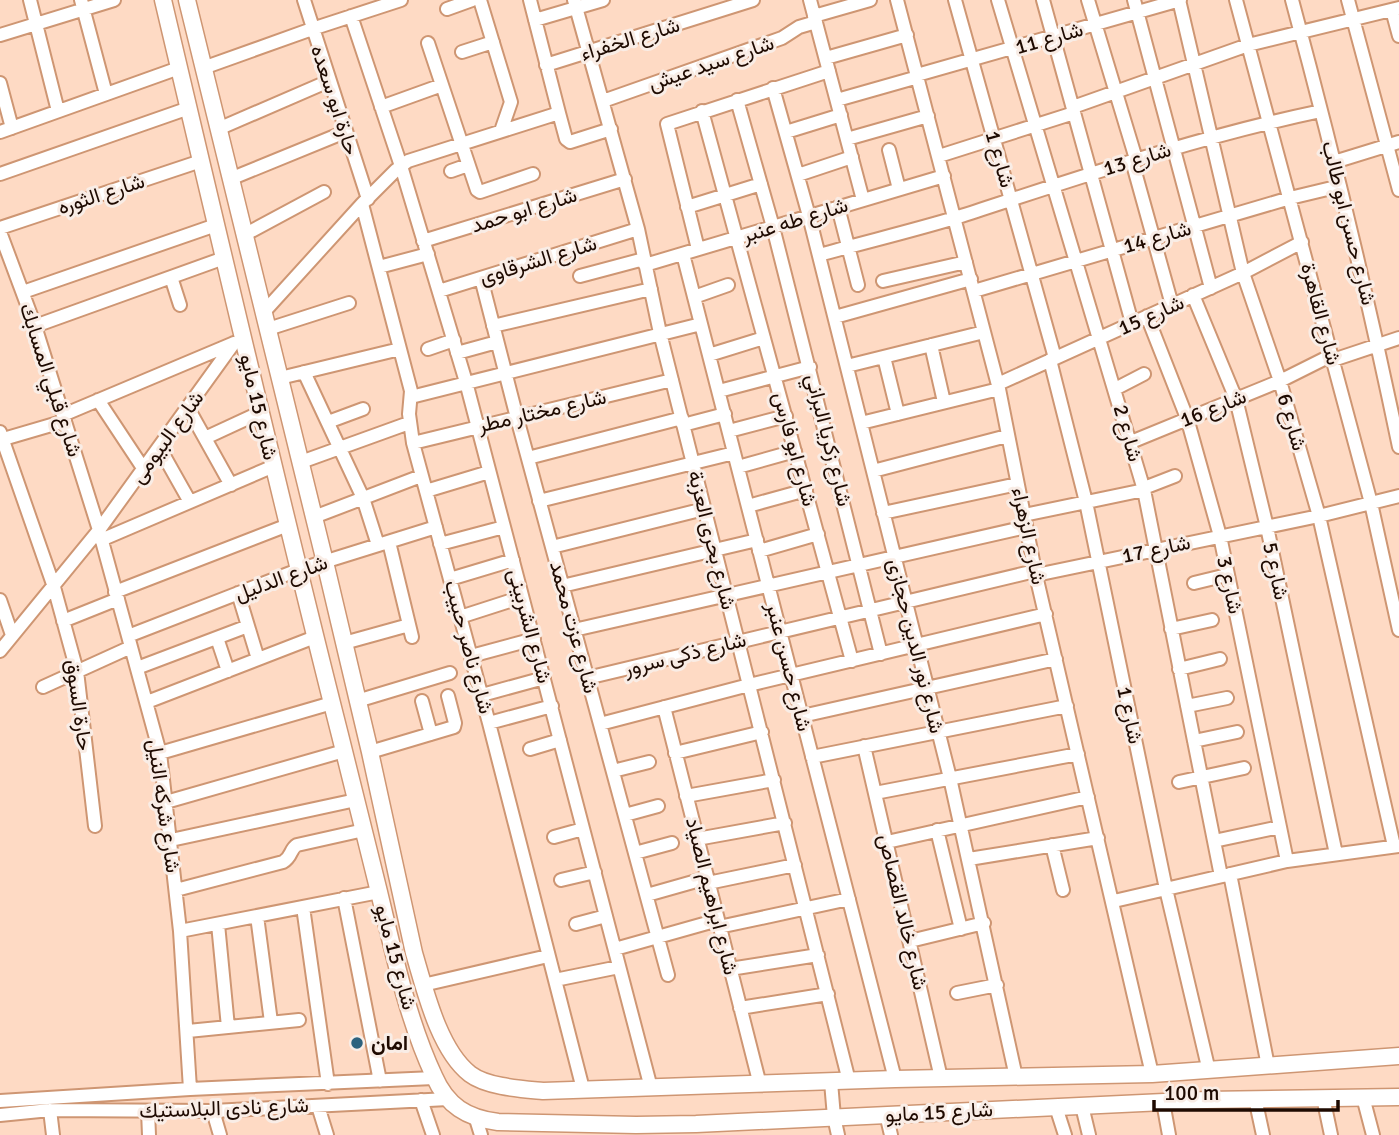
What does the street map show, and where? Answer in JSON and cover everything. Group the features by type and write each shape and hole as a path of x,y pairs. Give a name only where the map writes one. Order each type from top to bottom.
{"main road":[{"name":"شارع 15 مايو","path":"163,0 224,258 239,341 261,412 391,943 414,1023 434,1078 448,1099 476,1119 526,1129 636,1130 696,1129 886,1114 1255,1098 1399,1097"},
{"name":"شارع 15 مايو","path":"191,1 203,68 325,562 414,953 443,1036 454,1056 471,1075 506,1087 543,1091 895,1079 1152,1074 1399,1056"}],"street":[{"path":"30,0 58,111"},
{"path":"0,34 36,24 83,4 112,0"},
{"name":"حارة ابو سعده","path":"304,0 365,202"},
{"path":"203,68 401,0"},
{"path":"447,9 471,0"},
{"path":"480,0 511,102 501,131"},
{"path":"530,0 566,139 570,142 611,129"},
{"path":"535,20 575,4 603,0"},
{"name":"شارع الخفراء","path":"547,65 753,0"},
{"path":"810,0 863,200"},
{"name":"شارع سيد عيش","path":"603,101 782,38 815,19 870,0"},
{"name":"شارع الزهراء","path":"897,0 998,386 1036,573 1152,1074"},
{"name":"شارع 1","path":"956,0 1053,359 1086,502 1166,889 1209,1071"},
{"name":"شارع 2","path":"998,0 1144,489 1214,841 1225,875 1268,1066"},
{"path":"1043,0 1132,323"},
{"path":"1088,0 1116,92 1172,305"},
{"name":"شارع 11","path":"837,100 1096,24 1135,6 1179,0"},
{"name":"شارع 6","path":"1179,0 1243,273 1280,381 1319,516 1396,846"},
{"name":"شارع القاهرة","path":"1236,0 1371,503 1399,630"},
{"name":"شارع حسن ابو طالب","path":"1292,0 1340,186 1399,447"},
{"path":"1348,0 1393,144 1399,190"},
{"path":"83,4 106,94"},
{"name":"شارع بحرى العزبة","path":"575,4 638,229 660,334 849,1081"},
{"path":"1135,6 1210,288"},
{"path":"939,156 1035,125 1116,92 1248,45 1397,6 1399,36"},
{"name":"شارع الشربينى","path":"351,16 401,166 456,346 651,1088"},
{"path":"698,249 667,124 773,88 907,35"},
{"path":"462,52 493,42"},
{"path":"428,43 476,189 479,192 533,174"},
{"path":"0,83 6,130 179,68"},
{"path":"218,129 329,80"},
{"path":"381,107 442,85"},
{"name":"شارع نور الدين حجازى","path":"773,88 835,317 950,778 1016,1077"},
{"name":"شارع زكريا البراني","path":"737,100 810,367 881,654"},
{"path":"0,174 189,108"},
{"name":"شارع ابو فارس","path":"702,111 852,661"},
{"name":"شارع 13","path":"819,255 955,218 1211,136 1321,111"},
{"path":"264,313 401,166 415,158 559,113"},
{"path":"786,132 841,115"},
{"path":"847,139 928,116"},
{"path":"230,179 345,132"},
{"path":"1334,162 1393,144"},
{"path":"889,150 899,189"},
{"path":"798,175 852,157"},
{"name":"شارع الثوره","path":"0,230 201,161"},
{"path":"451,171 468,165"},
{"name":"شارع طه عنبر","path":"579,276 683,254 944,176"},
{"name":"شارع ابو حمد","path":"424,240 625,179"},
{"path":"687,207 761,184"},
{"name":"شارع 14","path":"835,317 1032,274 1290,198 1340,186"},
{"path":"244,235 324,192"},
{"name":"شارع ناصر حبيب","path":"365,202 411,397 410,423 421,476 482,695 583,1089"},
{"path":"838,207 858,285"},
{"path":"23,292 216,225"},
{"name":"شارع الشرقاوى","path":"439,291 638,229"},
{"name":"شارع قبلي المسابك","path":"0,230 35,326 100,535"},
{"name":"شارع 15","path":"861,423 998,386 1243,273 1302,242"},
{"path":"379,267 428,254"},
{"name":"شارع حسن عنبر","path":"683,254 895,1079"},
{"path":"35,326 224,258"},
{"path":"883,281 966,262"},
{"path":"171,277 180,305"},
{"name":"شارع عزت محمد","path":"481,278 668,975"},
{"path":"694,297 728,285"},
{"path":"493,326 651,289"},
{"name":"شارع 5","path":"1193,295 1236,399 1267,527 1336,854"},
{"path":"268,329 349,303"},
{"name":"شارع 3","path":"1147,316 1187,418 1220,536 1287,861"},
{"path":"411,397 701,324"},
{"path":"847,366 984,332"},
{"path":"709,355 764,338"},
{"name":"شارع 16","path":"1130,442 1332,358 1399,338"},
{"path":"1,437 64,418 98,400 239,341"},
{"name":"شارع البيومى","path":"0,651 100,535 143,468 239,341"},
{"path":"428,349 497,342"},
{"path":"931,345 944,402"},
{"path":"280,378 400,349"},
{"path":"884,357 898,414"},
{"path":"719,391 810,367"},
{"path":"304,372 383,543 411,631 344,643"},
{"path":"1115,389 1144,374"},
{"name":"شارع مختار مطر","path":"413,443 672,380"},
{"path":"98,400 143,468"},
{"path":"188,408 231,485"},
{"path":"328,422 363,409"},
{"path":"205,438 261,412"},
{"path":"528,458 724,414"},
{"path":"729,431 786,416"},
{"path":"300,462 410,423"},
{"path":"873,471 1007,436"},
{"name":"حارة السوق","path":"1,437 54,587 78,671 95,825"},
{"path":"159,447 190,502"},
{"path":"738,467 795,451"},
{"path":"539,501 734,453"},
{"path":"100,535 190,502 274,466"},
{"path":"426,491 489,472"},
{"path":"314,517 421,476"},
{"path":"574,630 894,557 1086,502 1144,489 1175,476"},
{"path":"883,513 1017,484"},
{"path":"748,506 806,490"},
{"name":"شارع 17","path":"905,600 1267,527 1399,496"},
{"path":"552,547 704,509"},
{"path":"63,621 116,596 288,525"},
{"name":"شارع الدليل","path":"43,687 78,671 130,641 238,593 298,570 436,527"},
{"path":"440,544 504,527"},
{"path":"562,586 715,550 818,534"},
{"name":"شارع شركه النيل","path":"100,535 160,753 180,931 190,1089"},
{"path":"450,579 513,560"},
{"path":"1194,583 1227,575"},
{"path":"238,593 258,659"},
{"path":"460,617 522,597"},
{"path":"0,600 12,635"},
{"name":"شارع ذكى سرور","path":"587,678 905,600"},
{"path":"600,723 1046,614"},
{"path":"1171,629 1212,620"},
{"path":"137,668 248,626"},
{"path":"147,702 315,637"},
{"path":"218,638 228,671"},
{"path":"471,656 534,639"},
{"path":"802,716 1056,659"},
{"path":"1179,669 1220,659"},
{"path":"357,701 450,674"},
{"path":"482,695 544,678"},
{"path":"370,752 455,726 447,696"},
{"path":"1186,706 1227,698"},
{"path":"422,701 431,734"},
{"path":"160,753 332,703"},
{"path":"489,723 552,706"},
{"path":"812,757 1067,706"},
{"name":"شارع ابراهيم الصياد","path":"664,707 760,1085"},
{"path":"676,753 762,732"},
{"path":"1194,741 1237,732"},
{"path":"530,749 560,740"},
{"name":"شارع خالد القصاص","path":"864,746 942,1078"},
{"path":"166,802 344,751"},
{"path":"875,793 1078,754"},
{"path":"613,771 649,762"},
{"path":"1179,782 1244,768"},
{"path":"686,796 774,780"},
{"path":"887,842 1088,797"},
{"path":"171,839 356,800"},
{"path":"625,815 659,806"},
{"path":"697,839 785,823"},
{"path":"1214,841 1280,827"},
{"path":"554,837 583,829"},
{"path":"176,890 284,862 297,845 363,830"},
{"path":"937,830 961,929"},
{"path":"969,859 1098,838"},
{"path":"635,853 672,843"},
{"path":"1052,845 1063,890"},
{"path":"1114,901 1287,861 1396,846"},
{"path":"647,895 708,880 795,865"},
{"path":"561,880 595,872"},
{"path":"180,931 379,892"},
{"path":"344,898 380,1081"},
{"path":"615,949 719,924 849,899"},
{"path":"303,907 328,1084"},
{"path":"257,916 271,1022"},
{"path":"576,924 606,916"},
{"path":"910,941 984,923"},
{"path":"218,924 228,1027"},
{"path":"730,969 818,955"},
{"path":"423,985 548,956"},
{"path":"555,980 619,967"},
{"path":"957,993 997,985"},
{"path":"740,1008 828,994"},
{"path":"188,1031 299,1020"},
{"name":"شارع نادى البلاستيك","path":"0,1101 434,1078"},
{"path":"831,1082 838,1135"},
{"path":"1323,1097 1331,1135"},
{"path":"1363,1097 1373,1135"},
{"path":"1255,1098 1264,1135"},
{"name":"شارع نادى البلاستيك","path":"0,1115 50,1110 213,1111 448,1099"},
{"path":"421,1100 433,1135"},
{"path":"1163,1102 1169,1135"},
{"path":"318,1106 327,1135"},
{"path":"1082,1106 1089,1135"},
{"path":"1056,1107 1065,1135"},
{"path":"50,1110 53,1135"},
{"path":"148,1111 149,1135"},
{"path":"213,1111 220,1135"},
{"path":"886,1114 891,1135"},
{"path":"476,1119 481,1135"}],"place":[{"name":"امان","path":"357,1043"}]}
